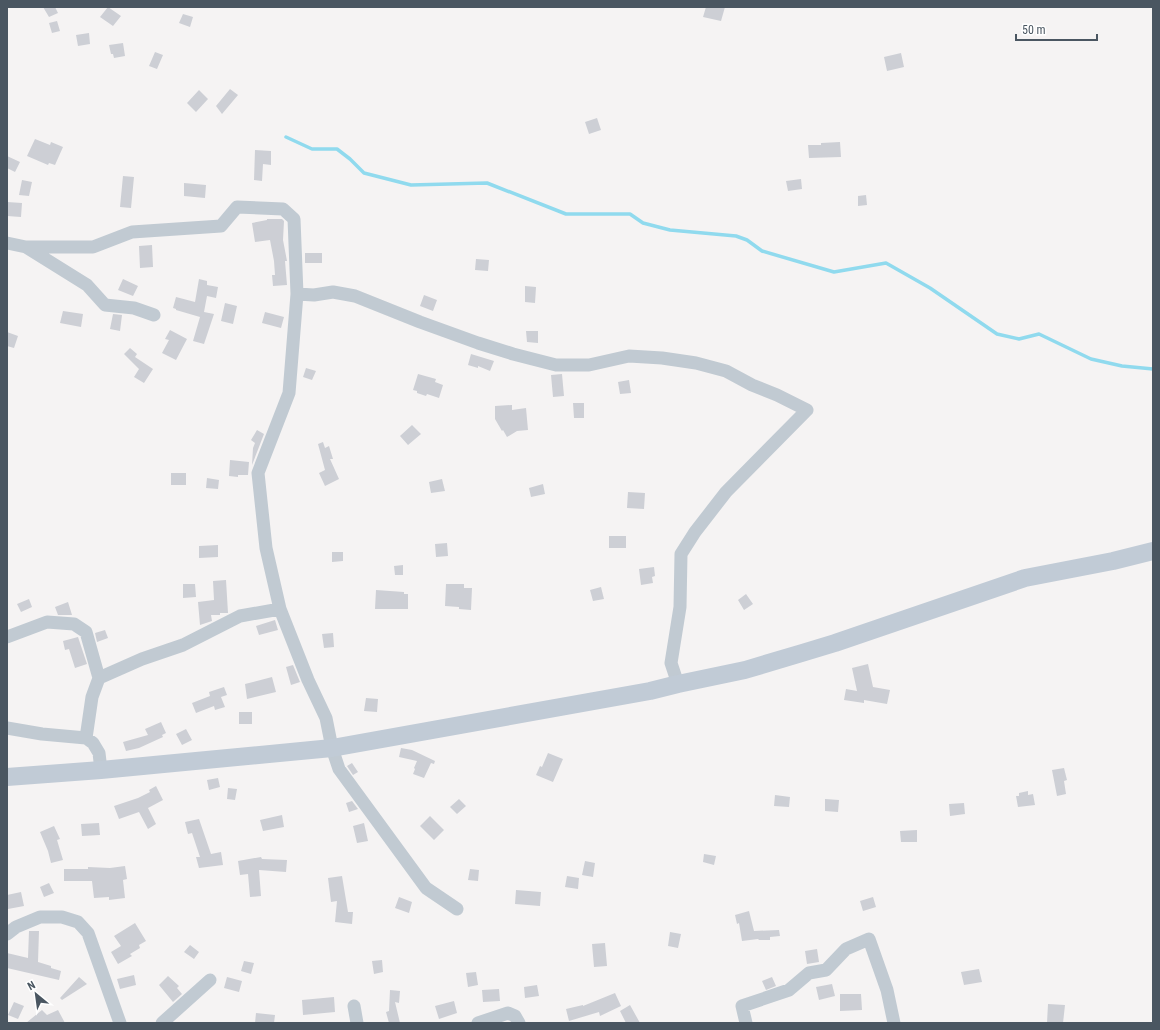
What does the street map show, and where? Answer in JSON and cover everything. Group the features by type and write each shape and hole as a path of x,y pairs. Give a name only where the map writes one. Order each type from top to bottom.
{"street":[{"path":"7,243 26,247 93,247 132,232 221,226 237,207 283,209 294,219 297,294 289,393 258,473 266,548 280,609 308,680 326,718 332,748 339,769 426,888 457,909"},
{"path":"26,247 87,285 105,305 134,308 154,315"},
{"path":"297,294 314,295 333,292 355,296 478,343 556,365 589,365 629,356 662,358 696,363 726,371 752,385 777,395 807,410 726,492 695,532 681,554 680,607 671,663 678,684"},
{"path":"7,777 101,770 332,748 650,691 745,670 822,647 1025,578 1113,562 1153,551"},
{"path":"99,678 142,659 183,645 240,616 280,609"},
{"path":"7,637 47,622 74,624 86,632 99,678 92,697 86,738"},
{"path":"7,728 42,734 86,738 93,743 99,753 101,770"},
{"path":"7,934 16,927 40,917 62,917 78,922 88,933 120,1023"},
{"path":"746,1023 742,1006 789,990 810,973 826,970 846,948 869,939 887,990 894,1023"},
{"path":"162,1023 210,980"},
{"path":"354,1006 357,1023"},
{"path":"478,1023 508,1013 515,1016 519,1023"}],"building":[{"path":"43,7 55,7 58,13 49,17"},
{"path":"108,7 121,16 113,26 100,17"},
{"path":"706,7 725,7 721,21 703,17"},
{"path":"183,14 193,17 190,27 179,23"},
{"path":"57,21 60,31 52,33 49,23"},
{"path":"89,33 90,44 78,46 76,35"},
{"path":"123,43 125,56 114,58 113,54 111,54 109,45"},
{"path":"155,52 163,55 157,69 149,66"},
{"path":"901,53 904,67 887,71 884,57"},
{"path":"230,89 238,95 222,114 216,106"},
{"path":"199,90 208,99 196,112 187,103"},
{"path":"597,118 601,130 589,134 585,122"},
{"path":"35,139 50,145 51,142 63,147 55,165 49,163 48,165 27,156"},
{"path":"840,142 841,157 809,158 808,145 821,145 821,143"},
{"path":"255,150 271,151 271,165 263,164 262,181 254,180"},
{"path":"7,156 20,162 15,172 7,168"},
{"path":"123,176 134,177 131,208 120,207"},
{"path":"801,179 802,189 788,191 786,181"},
{"path":"22,180 32,182 29,196 19,195"},
{"path":"184,183 206,185 205,198 184,196"},
{"path":"866,195 867,205 858,206 858,196"},
{"path":"7,202 22,203 21,217 7,216"},
{"path":"267,219 282,219 284,221 283,240 287,261 285,261 287,285 273,286 272,275 275,275 270,240 255,242 252,223"},
{"path":"152,245 153,267 140,268 139,246"},
{"path":"305,253 322,253 322,263 305,263"},
{"path":"476,259 489,260 488,271 475,270"},
{"path":"123,279 138,286 133,296 118,290"},
{"path":"199,279 207,281 207,285 218,287 216,298 207,296 204,312 214,314 204,344 193,341 200,317 173,308 176,297 195,302"},
{"path":"525,286 536,287 535,303 525,302"},
{"path":"424,295 437,300 433,311 420,306"},
{"path":"225,303 237,306 233,324 221,321"},
{"path":"63,311 83,314 81,327 60,323"},
{"path":"265,312 284,317 281,328 262,323"},
{"path":"113,314 122,315 120,331 110,329"},
{"path":"170,330 187,339 176,360 162,353 169,340 165,339"},
{"path":"526,331 538,331 538,343 527,342"},
{"path":"7,332 18,336 14,348 7,346"},
{"path":"130,348 137,354 135,357 153,369 144,383 134,377 139,369 124,354"},
{"path":"471,354 494,361 490,371 478,366 478,368 468,365"},
{"path":"306,368 316,371 312,380 303,377"},
{"path":"418,374 436,379 435,382 443,385 439,398 427,394 426,396 413,390"},
{"path":"562,374 564,396 553,397 551,375"},
{"path":"629,380 631,393 620,394 618,382"},
{"path":"573,403 584,403 584,418 574,418"},
{"path":"512,405 512,410 526,408 528,430 517,431 507,437 495,419 495,406"},
{"path":"412,425 421,434 408,445 400,436"},
{"path":"257,430 264,434 252,465 253,448 255,443 251,440"},
{"path":"323,442 325,448 329,446 333,459 330,459 339,479 325,486 319,473 325,470 318,444"},
{"path":"230,460 249,462 248,475 238,475 238,477 229,476"},
{"path":"171,473 186,473 186,485 171,485"},
{"path":"207,478 219,480 218,489 206,488"},
{"path":"442,479 445,491 431,493 429,482"},
{"path":"543,484 545,494 531,497 529,488"},
{"path":"628,492 645,493 644,509 627,508"},
{"path":"609,536 626,536 626,548 609,548"},
{"path":"447,543 448,556 436,557 435,544"},
{"path":"218,545 218,557 199,558 199,546"},
{"path":"332,552 343,552 343,561 332,562"},
{"path":"403,565 403,575 395,575 394,566"},
{"path":"654,567 655,576 652,577 653,583 641,585 639,569"},
{"path":"226,580 228,613 211,615 212,621 200,625 198,602 214,600 213,581"},
{"path":"183,584 195,584 196,597 183,598"},
{"path":"446,584 464,584 464,588 472,588 471,610 445,606"},
{"path":"601,587 604,599 593,601 590,590"},
{"path":"376,590 404,592 404,594 408,594 408,609 375,609"},
{"path":"746,594 753,604 744,610 738,600"},
{"path":"29,599 32,607 21,612 17,604"},
{"path":"68,602 72,615 58,615 55,607"},
{"path":"275,620 278,630 259,635 256,626"},
{"path":"105,630 108,638 97,642 95,633"},
{"path":"333,633 334,647 324,648 322,634"},
{"path":"78,637 87,664 75,668 69,649 65,650 63,641"},
{"path":"868,664 873,687 890,690 887,704 864,700 864,703 844,700 846,689 857,691 852,668"},
{"path":"293,665 300,682 291,685 286,667"},
{"path":"272,677 276,692 247,699 245,684"},
{"path":"224,687 227,695 221,697 225,707 215,710 214,706 196,713 192,703 210,696 209,692"},
{"path":"366,698 378,699 377,712 364,711"},
{"path":"239,712 252,712 252,724 239,724"},
{"path":"161,722 166,733 162,735 163,737 139,748 126,751 123,742 148,735 145,729"},
{"path":"186,729 192,740 182,745 176,734"},
{"path":"401,748 412,750 435,761 434,764 431,763 424,778 413,774 417,761 399,757"},
{"path":"548,753 563,759 553,782 536,775 540,766 542,767"},
{"path":"352,763 358,772 353,775 347,766"},
{"path":"1064,768 1067,780 1064,781 1066,794 1057,796 1052,770"},
{"path":"218,778 220,787 209,790 207,780"},
{"path":"156,786 163,800 148,808 156,824 148,829 139,812 119,819 114,806 138,798 150,792 149,790"},
{"path":"228,788 237,789 235,800 227,799"},
{"path":"1028,791 1028,795 1033,794 1035,805 1018,807 1016,796 1019,796 1019,793"},
{"path":"775,795 790,797 789,807 774,806"},
{"path":"459,799 466,806 457,814 450,807"},
{"path":"825,799 839,800 838,812 825,811"},
{"path":"352,801 358,809 349,812 346,803"},
{"path":"964,803 965,814 950,816 949,804"},
{"path":"282,815 284,827 263,831 260,820"},
{"path":"430,816 444,830 434,840 420,826"},
{"path":"199,819 211,854 221,852 223,865 199,868 196,857 200,857 192,833 188,834 185,822"},
{"path":"99,823 100,835 82,836 81,824"},
{"path":"364,823 368,841 357,843 353,826"},
{"path":"54,826 60,839 57,840 63,860 51,863 40,832"},
{"path":"917,830 917,842 901,842 900,831"},
{"path":"704,854 716,856 714,865 703,862"},
{"path":"261,857 262,859 287,860 286,872 259,870 261,896 250,897 248,874 240,875 238,861"},
{"path":"585,861 595,863 593,877 582,875"},
{"path":"125,866 127,879 123,880 125,898 109,900 109,897 94,898 92,881 64,881 64,869 88,869 88,867 110,868"},
{"path":"470,869 479,870 478,881 468,880"},
{"path":"342,876 348,912 353,912 352,924 335,922 337,901 331,902 328,878"},
{"path":"567,876 579,878 578,889 565,887"},
{"path":"49,883 54,893 44,897 40,887"},
{"path":"516,890 541,892 540,906 515,904"},
{"path":"21,892 24,906 8,909 7,895"},
{"path":"399,897 412,902 409,913 395,908"},
{"path":"873,897 876,907 863,911 860,901"},
{"path":"749,911 754,931 779,930 780,936 770,937 770,940 758,939 742,941 739,923 737,924 735,915"},
{"path":"135,923 146,941 139,945 140,948 130,954 132,956 118,964 111,952 121,946 114,936"},
{"path":"29,931 39,931 38,962 61,971 59,980 7,968 7,953 28,958"},
{"path":"670,932 681,934 678,948 668,946"},
{"path":"605,943 607,966 594,967 592,944"},
{"path":"190,945 199,952 194,959 184,952"},
{"path":"817,949 819,962 807,964 805,951"},
{"path":"382,960 383,972 374,974 372,961"},
{"path":"244,961 254,963 251,974 241,971"},
{"path":"979,969 982,982 964,985 961,972"},
{"path":"476,972 478,985 468,987 466,973"},
{"path":"134,975 136,985 120,989 117,979"},
{"path":"168,976 179,986 177,988 182,994 173,1002 159,985"},
{"path":"79,977 87,984 62,1000 60,998"},
{"path":"227,977 242,981 239,992 224,988"},
{"path":"772,977 776,986 766,990 762,981"},
{"path":"832,984 835,996 819,1000 816,987"},
{"path":"537,985 539,996 525,998 524,987"},
{"path":"499,989 500,1001 483,1002 482,990"},
{"path":"390,990 400,991 399,1003 395,1002 400,1023 389,1023 386,1012 389,1011"},
{"path":"615,993 621,1006 600,1016 599,1012 569,1021 566,1009 583,1006"},
{"path":"840,994 861,994 862,1010 840,1011"},
{"path":"334,997 335,1012 303,1015 302,1000"},
{"path":"454,1001 457,1013 439,1019 435,1006"},
{"path":"14,1002 24,1006 18,1019 8,1015"},
{"path":"1048,1004 1065,1005 1063,1023 1047,1023"},
{"path":"630,1005 640,1023 626,1023 620,1011"},
{"path":"42,1010 47,1015 58,1010 65,1023 26,1023"},
{"path":"256,1013 275,1015 274,1023 255,1023"}],"waterway":[{"path":"286,137 312,149 337,149 364,173 411,185 487,183 566,214 630,214 643,223 670,230 736,236 747,240 762,251 834,272 886,263 930,288 997,334 1019,339 1039,334 1091,359 1122,366 1153,369"}]}
